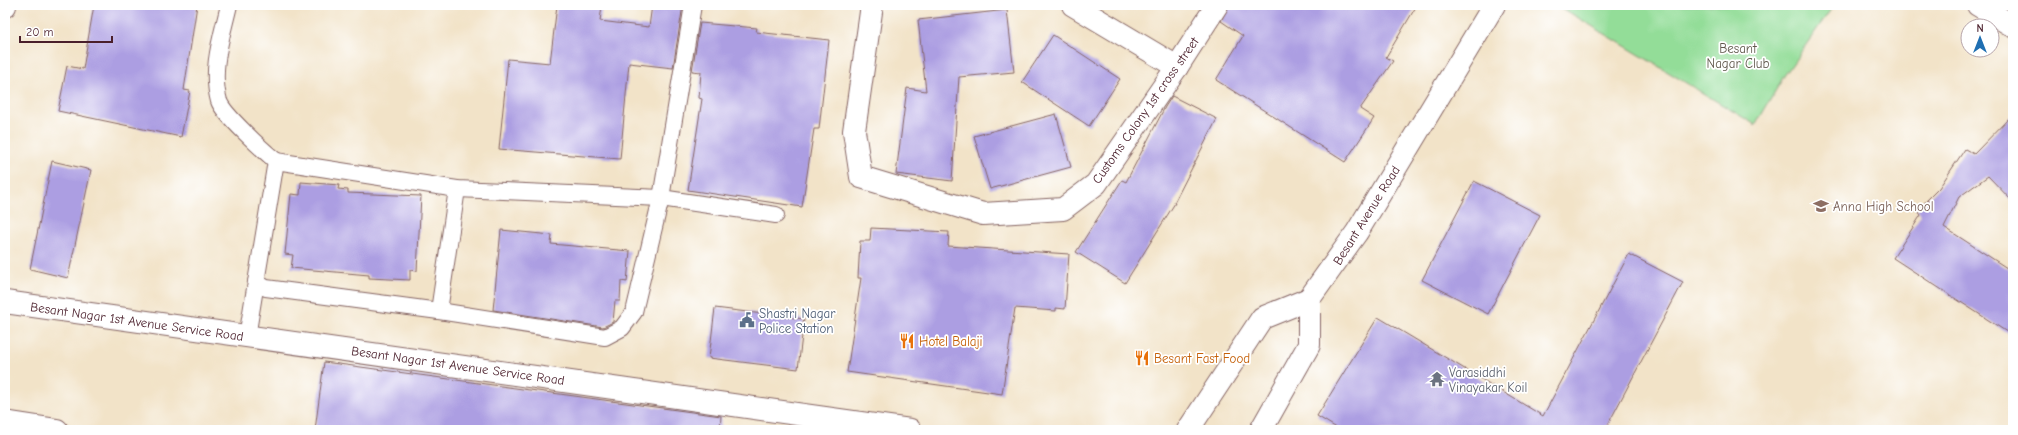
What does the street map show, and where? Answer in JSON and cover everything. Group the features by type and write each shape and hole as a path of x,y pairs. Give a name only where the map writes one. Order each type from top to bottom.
{"street":[{"name":"Customs Colony 1st cross street","path":"872,5 854,131 861,177 984,214 1063,209 1096,184 1178,67 1217,5"},
{"path":"1073,5 1178,67"},
{"name":"Besant Avenue Road","path":"1309,299 1357,232 1494,5"},
{"path":"1978,5 2013,26"},
{"path":"1188,430 1262,318 1309,299 1309,345 1261,430"},
{"name":"Besant Nagar 1st Avenue Service Road","path":"5,302 247,337 452,364 910,430"},
{"path":"5,422 57,430"}],"lane":[{"path":"229,5 215,63 219,102 242,129 276,161 457,189 661,198 776,215"},
{"path":"256,282 266,288 439,311 605,337 622,328 634,312 661,198 693,5"},
{"path":"247,337 276,161"},
{"path":"439,311 457,189"}],"green space":[{"name":"Besant Nagar Club","path":"1557,5 1834,5 1784,76 1755,126"}],"building":[{"path":"94,5 197,5 184,90 190,91 181,137 58,111 67,66 83,69"},
{"path":"557,5 602,5 600,21 649,27 652,5 683,5 673,68 629,63 620,159 499,149 508,59 550,63"},
{"path":"1229,5 1417,5 1386,57 1393,61 1360,109 1374,118 1345,162 1216,80 1243,36 1221,21"},
{"path":"1007,10 1014,72 959,77 952,181 896,174 907,88 926,91 918,20"},
{"path":"700,23 757,28 756,32 829,40 819,129 814,129 802,207 688,190 702,99 699,98 701,72 692,71"},
{"path":"1053,35 1120,79 1089,126 1022,82"},
{"path":"1172,96 1217,119 1175,203 1125,283 1076,252 1122,180 1126,182"},
{"path":"1056,114 1071,167 990,189 974,136"},
{"path":"2013,114 2013,202 1988,176 1959,197 1944,227 2013,272 2013,336 1893,258 1921,215 1917,210 1939,188 1965,149 1974,154"},
{"path":"52,161 91,170 68,278 30,269"},
{"path":"1474,181 1540,215 1488,314 1422,280"},
{"path":"301,182 339,185 338,189 348,190 348,193 421,196 417,271 410,270 410,280 369,278 369,275 291,268 293,255 285,254 291,194 300,195"},
{"path":"871,228 949,232 948,246 1069,254 1065,309 1056,308 1056,311 1015,308 1002,394 847,372 861,278 858,278 860,241 870,241"},
{"path":"501,230 552,235 551,244 630,251 627,282 621,281 620,301 615,301 613,322 603,327 493,310"},
{"path":"1629,254 1683,282 1605,430 1340,430 1317,416 1378,317 1543,416"},
{"path":"715,308 804,319 798,369 709,358"},
{"path":"324,362 721,416 720,430 315,430"}],"place":[{"name":"Anna High School","path":"1821,206"},
{"name":"Shastri Nagar Police Station","path":"747,320"},
{"name":"Hotel Balaji","path":"907,341"},
{"name":"Besant Fast Food","path":"1142,358"},
{"name":"Varasiddhi Vinayakar Koil","path":"1437,379"}]}
